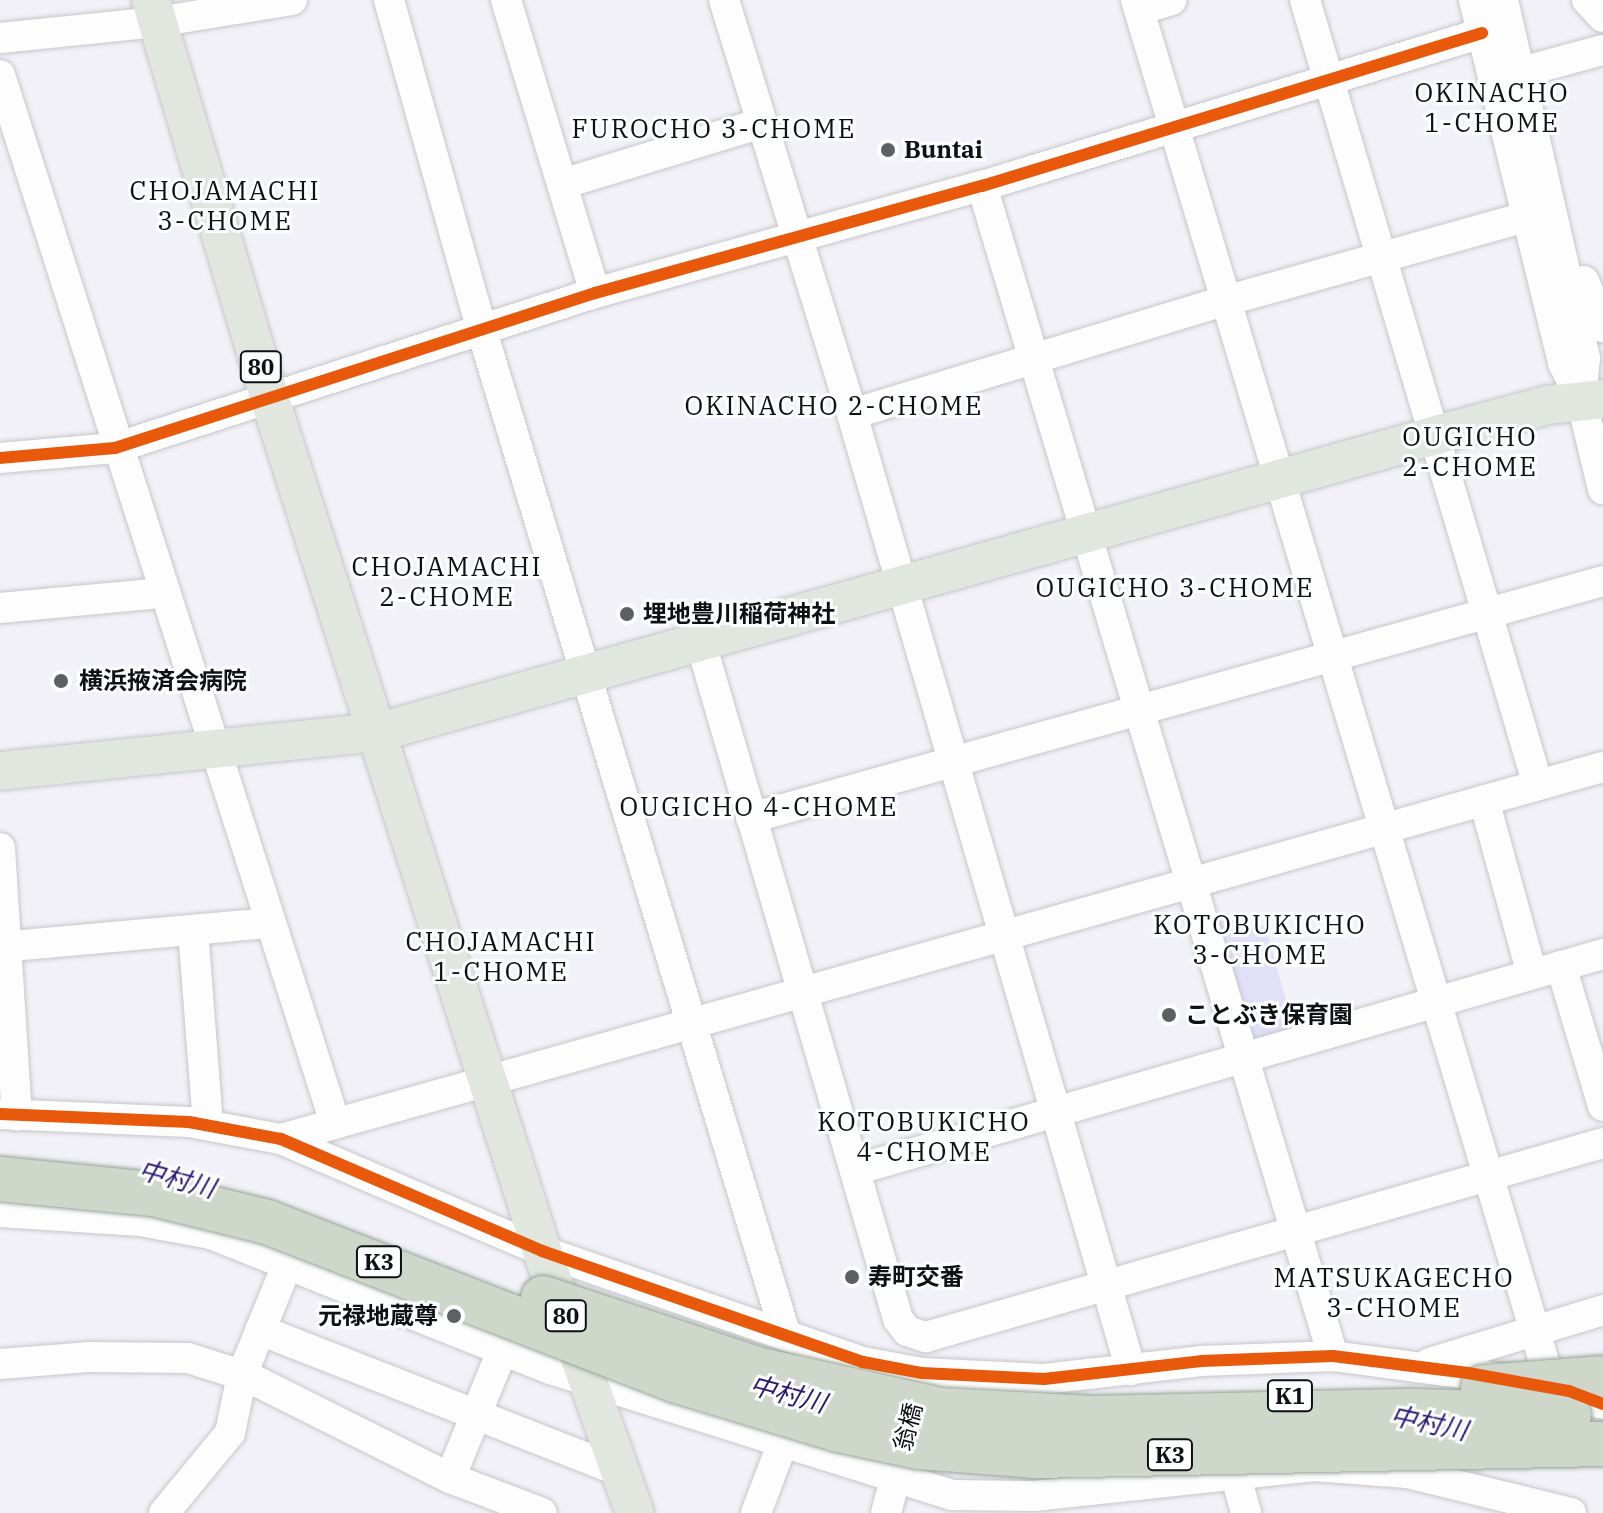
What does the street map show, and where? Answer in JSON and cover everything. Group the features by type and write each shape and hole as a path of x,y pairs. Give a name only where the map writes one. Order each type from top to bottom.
{"highway":[{"name":"K3","path":"6,1126 245,1187 683,1348 895,1403 977,1414 1197,1419 1413,1411 1603,1418"},
{"name":"K3","path":"0,1179 153,1194 267,1222 620,1361 839,1430 918,1447 991,1454 1603,1444"},
{"name":"K1","path":"977,1414 1603,1378"},
{"name":"K1","path":"744,1401 897,1427 1087,1438 1208,1437 1415,1426 1603,1405"}],"main road":[{"name":"80","path":"154,11 270,399 379,732 542,1251 635,1513"},
{"path":"0,771 215,752 379,732 586,671 1280,482 1436,435 1596,392"}],"street":[{"path":"389,0 482,331 786,1336"},
{"path":"506,0 595,293"},
{"path":"724,0 852,414 899,585 1131,1370"},
{"path":"1172,0 1138,5 1552,1388"},
{"path":"1305,0 1384,257 1538,785"},
{"path":"1474,0 1563,363 1596,392"},
{"path":"1503,0 1585,358 1596,392 1603,489"},
{"path":"1511,0 1532,69 1590,302 1603,327"},
{"path":"1587,0 1603,17"},
{"path":"0,38 154,11 281,1"},
{"path":"0,458 115,448 595,293 982,186 1482,33"},
{"path":"1532,69 1603,50"},
{"path":"0,75 115,448 335,1123"},
{"path":"562,184 761,123"},
{"path":"982,186 1038,361 1086,534 1293,1233 1333,1356"},
{"path":"852,414 1038,361 1225,301 1526,217"},
{"path":"751,818 1603,581"},
{"path":"0,608 163,593"},
{"path":"700,640 898,1319 907,1331 926,1337 1603,1143"},
{"path":"281,1139 488,1077 1603,767"},
{"path":"1484,800 1547,970 1603,1106"},
{"path":"0,848 6,1126 208,1124 281,1139 542,1251 863,1362 922,1373 1044,1379 1201,1361 1333,1356 1420,1366 1552,1388 1603,1405"},
{"path":"4,946 270,923"},
{"path":"193,930 208,1124"},
{"path":"855,1170 1242,1055 1603,954"},
{"path":"0,1212 140,1221 211,1234 502,1351 590,1382 783,1442 894,1481 952,1495 1034,1496 1236,1477 1314,1466 1407,1473 1540,1509 1571,1513"},
{"path":"180,1510 230,1433 242,1375 288,1263"},
{"path":"1420,1366 1603,1310"},
{"path":"260,1330 620,1471"},
{"name":"翁橋","path":"886,1513 922,1373 926,1337"},
{"path":"450,1478 502,1351"},
{"path":"0,1364 88,1357 188,1358 242,1375 450,1478 542,1513"},
{"path":"756,1513 783,1442"},
{"path":"1236,1477 1246,1513"}],"shaded area":[{"path":"1242,915 1247,930 1265,925 1295,1032 1248,1045 1213,923"}],"cycle path":[{"path":"0,458 115,448 595,293 982,186 1482,33"},
{"path":"0,1114 189,1122 281,1139 542,1251 863,1362 922,1373 1044,1379 1201,1361 1333,1356 1468,1373 1569,1391 1603,1404"}],"place":[{"name":"Buntai","path":"888,150"},
{"name":"埋地豊川稲荷神社","path":"627,614"},
{"name":"横浜掖済会病院","path":"61,681"},
{"name":"ことぶき保育園","path":"1169,1015"},
{"name":"寿町交番","path":"852,1277"},
{"name":"元禄地蔵尊","path":"454,1316"}],"district":[{"name":"OKINACHO 1-CHOME","path":"1492,108"},
{"name":"FUROCHO 3-CHOME","path":"714,129"},
{"name":"CHOJAMACHI 3-CHOME","path":"225,206"},
{"name":"OKINACHO 2-CHOME","path":"834,406"},
{"name":"OUGICHO 2-CHOME","path":"1470,452"},
{"name":"CHOJAMACHI 2-CHOME","path":"447,582"},
{"name":"OUGICHO 3-CHOME","path":"1175,588"},
{"name":"OUGICHO 4-CHOME","path":"759,807"},
{"name":"KOTOBUKICHO 3-CHOME","path":"1260,940"},
{"name":"CHOJAMACHI 1-CHOME","path":"501,957"},
{"name":"KOTOBUKICHO 4-CHOME","path":"924,1137"},
{"name":"MATSUKAGECHO 3-CHOME","path":"1394,1293"}],"water label":[{"name":"中村川","path":"177,1179"},
{"name":"中村川","path":"788,1394"},
{"name":"中村川","path":"1429,1423"}]}
